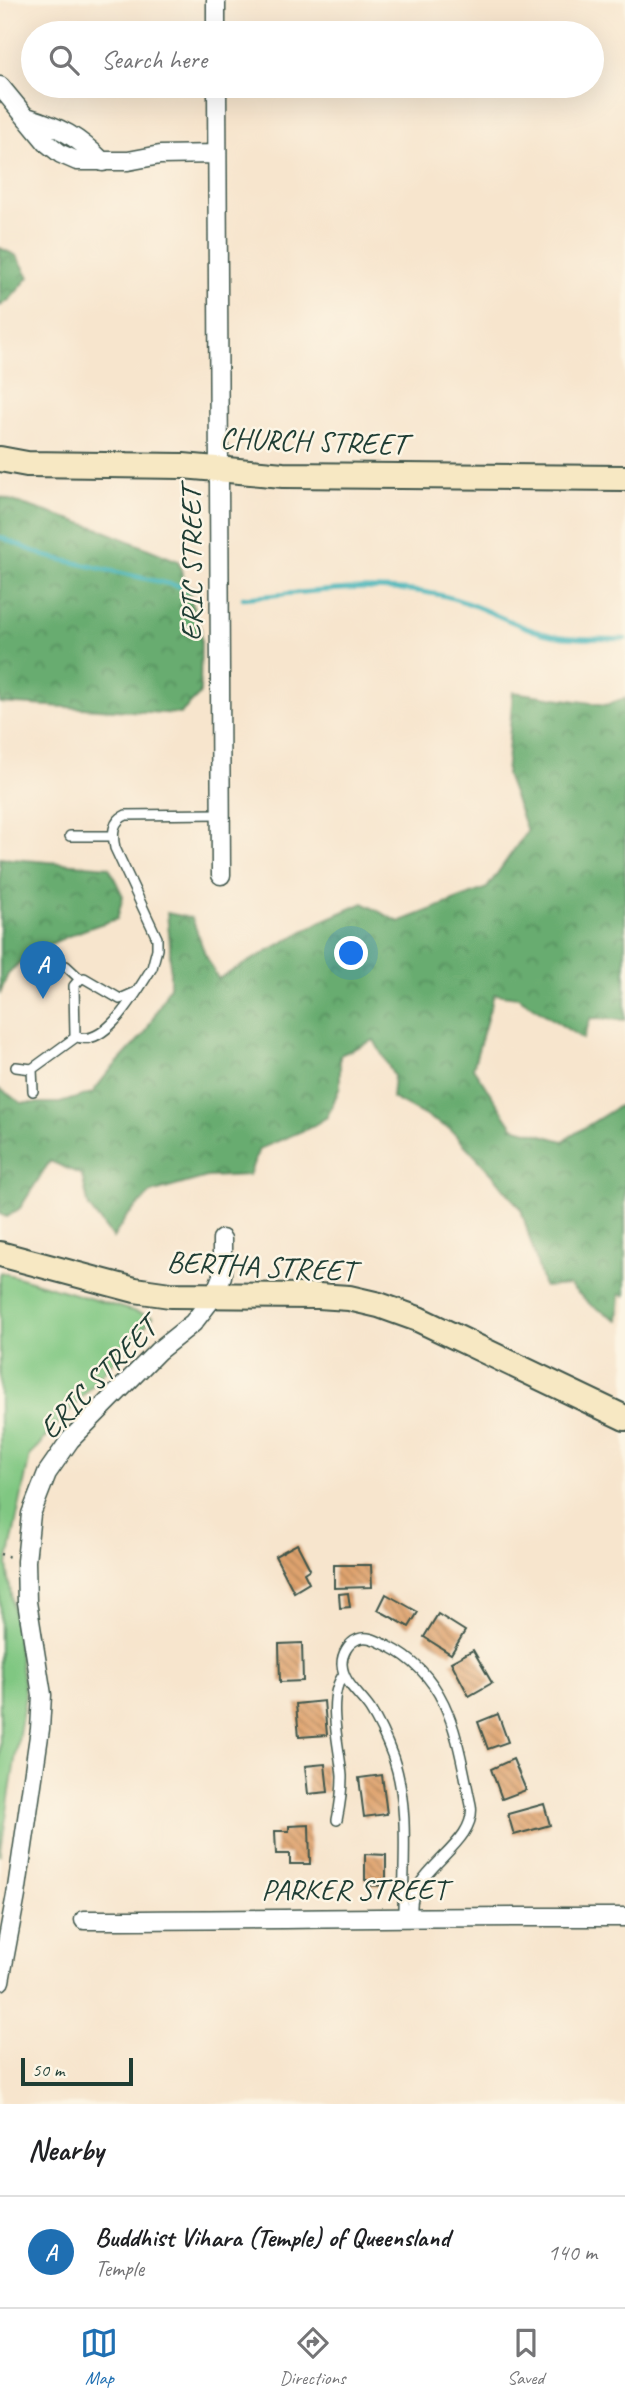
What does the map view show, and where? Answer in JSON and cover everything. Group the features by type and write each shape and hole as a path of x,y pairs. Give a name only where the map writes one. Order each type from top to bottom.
{"street":[{"path":"216,0 216,21"},
{"path":"0,86 27,117 72,134 103,162 160,155 217,154"},
{"name":"ERIC STREET","path":"216,98 221,875"},
{"name":"CHURCH STREET","path":"0,459 27,464 183,466 283,475 625,478"},
{"name":"ERIC STREET","path":"0,1980 16,1895 40,1729 42,1695 27,1602 26,1561 31,1514 47,1473 70,1440 158,1351 192,1323 214,1296 222,1276 222,1239"},
{"name":"BERTHA STREET","path":"0,1254 135,1290 170,1295 318,1296 349,1298 379,1305 418,1319 625,1418"},
{"name":"PARKER STREET","path":"84,1920 408,1916 625,1917"}],"lane":[{"path":"80,979 74,986 73,1032 76,1037 89,1040 100,1035 120,1015 152,968 157,949 157,938 119,860 112,836 116,822 126,815 220,814"},
{"path":"70,836 112,836"},
{"path":"51,964 65,966 80,979 84,978 120,999 136,992"},
{"path":"16,1067 32,1069 76,1037"},
{"path":"32,1069 33,1091"},
{"path":"368,1637 413,1661 436,1687 445,1702 471,1805 471,1820 467,1830 417,1889 408,1916 403,1813 398,1778 388,1744 372,1712 344,1674 342,1662 344,1653 354,1640 368,1637"},
{"path":"337,1820 342,1781 334,1698 337,1682 344,1674"}],"green space":[{"path":"0,248 17,256 29,277 10,299 0,306"},
{"path":"0,497 97,528 178,561 201,630 200,694 180,714 0,703"},
{"path":"513,692 606,705 625,698 625,1020 591,1018 583,1039 518,997 494,994 473,1068 513,1127 563,1141 619,1106 625,1105 625,1296 620,1294 618,1320 591,1305 569,1285 544,1287 521,1209 450,1129 392,1098 394,1076 374,1040 340,1055 340,1087 327,1117 309,1128 259,1149 249,1175 207,1177 151,1193 127,1216 113,1238 89,1207 82,1175 50,1161 20,1208 7,1217 0,1214 0,1089 22,1103 60,1103 92,1093 145,1033 170,986 167,913 192,918 205,954 218,979 320,922 363,903 399,922 487,888 527,831 506,775"},
{"path":"0,858 109,867 123,896 117,919 75,933 30,955 9,973 0,994"},
{"path":"0,1272 153,1317 30,1455 7,1565 25,1696 0,1856"}],"building":[{"path":"297,1544 310,1569 304,1573 309,1583 294,1592 275,1556"},
{"path":"334,1565 371,1565 372,1587 334,1588"},
{"path":"348,1593 350,1607 340,1608 339,1594"},
{"path":"386,1594 418,1612 409,1627 378,1610"},
{"path":"438,1614 465,1631 451,1654 424,1637"},
{"path":"302,1643 303,1681 280,1682 279,1644"},
{"path":"473,1650 492,1683 469,1696 451,1662"},
{"path":"324,1701 327,1735 299,1737 296,1704"},
{"path":"498,1714 508,1742 488,1749 478,1722"},
{"path":"513,1759 526,1790 502,1799 491,1769"},
{"path":"325,1764 328,1792 308,1794 305,1766"},
{"path":"382,1775 387,1814 364,1817 359,1778"},
{"path":"544,1804 550,1825 514,1835 508,1814"},
{"path":"309,1825 310,1864 290,1864 290,1854 276,1854 275,1831 289,1831 289,1826"},
{"path":"365,1854 386,1855 386,1880 383,1880 383,1886 367,1885"}],"waterway":[{"path":"0,537 45,556 196,590"},
{"path":"243,598 366,588 416,591 464,602 545,634 625,639"}],"place":[{"name":"Buddhist Vihara (Temple) of Queensland","path":"43,999"}]}
